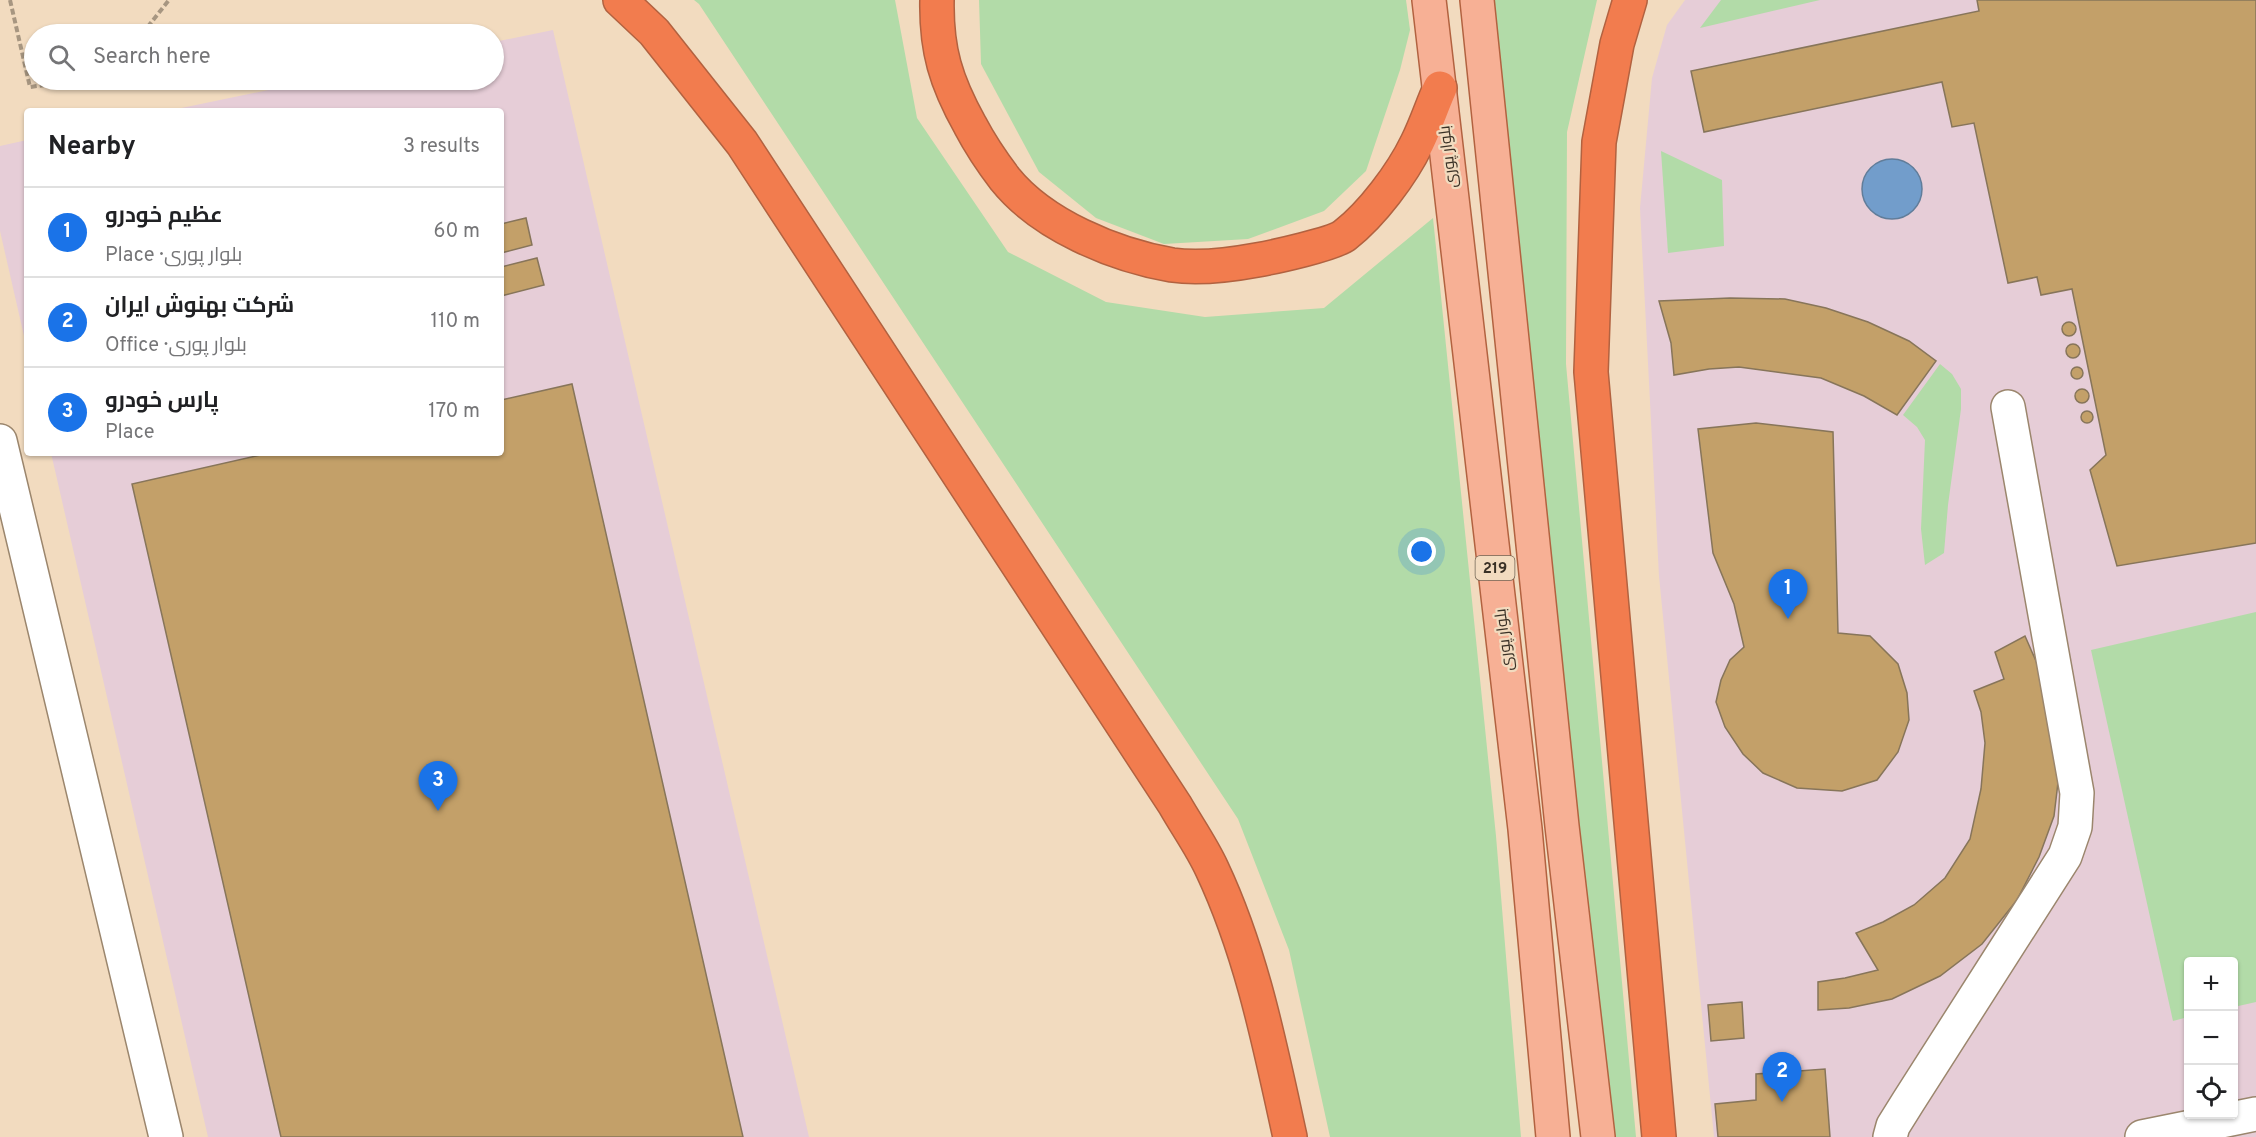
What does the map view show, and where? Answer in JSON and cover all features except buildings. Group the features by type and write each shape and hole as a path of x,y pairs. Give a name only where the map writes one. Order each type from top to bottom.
{"highway":[{"path":"620,0 654,32 742,143 1175,805 1211,868 1236,930 1261,1004 1290,1137"},
{"path":"937,0 942,62 960,107 980,143 1006,180 1034,207 1072,232 1125,254 1173,265 1237,264 1277,257 1343,237 1379,202 1417,144 1440,88"},
{"path":"1630,0 1617,44 1599,142 1591,372 1659,1137"}],"main road":[{"name":"بلوار پوری","path":"1430,0 1525,829 1553,1137"},
{"name":"219","path":"1477,0 1562,826 1598,1137"}],"lane":[{"path":"1890,1137 1893,1126 2065,856 2076,827 2077,793 2008,407"},
{"path":"0,441 166,1137"},
{"path":"2142,1137 2256,1114"}],"path":[{"path":"10,0 24,61"},
{"path":"150,24 169,0"}],"shaded area":[{"path":"1685,0 2256,0 2256,1137 1714,1137 1659,576 1640,208 1652,78 1667,25"},
{"path":"553,30 809,1137 208,1137 52,456 504,456 504,108 182,108 269,90 504,90 504,40"},
{"path":"24,141 24,336 0,231 0,146"}],"green space":[{"path":"694,0 895,0 917,118 1008,252 1106,302 1205,317 1324,308 1433,218 1496,836 1521,1137 1330,1137 1289,950 1238,819 699,4"},
{"path":"979,0 1406,0 1410,30 1400,70 1366,171 1324,211 1248,239 1164,244 1096,218 1039,172 981,64"},
{"path":"1488,0 1597,0 1567,132 1566,364 1636,1137 1613,1137"},
{"path":"1721,0 1820,0 1700,28"},
{"path":"1661,151 1722,180 1724,246 1668,253"},
{"path":"1940,364 1952,374 1961,389 1961,409 1944,553 1925,565 1921,529 1925,440 1917,427 1903,415"},
{"path":"2256,612 2256,1002 2238,1006 2238,957 2184,957 2184,1018 2173,1021 2091,650"}],"water":[{"path":"1886,159 1898,159 1914,167 1920,177 1922,189 1920,201 1914,211 1898,219 1886,219 1870,211 1862,195 1862,183 1870,167"}],"place":[{"name":"عظیم خودرو","path":"1788,619"},
{"name":"پارس خودرو","path":"438,811"},
{"name":"شرکت بهنوش ایران","path":"1782,1102"}]}
